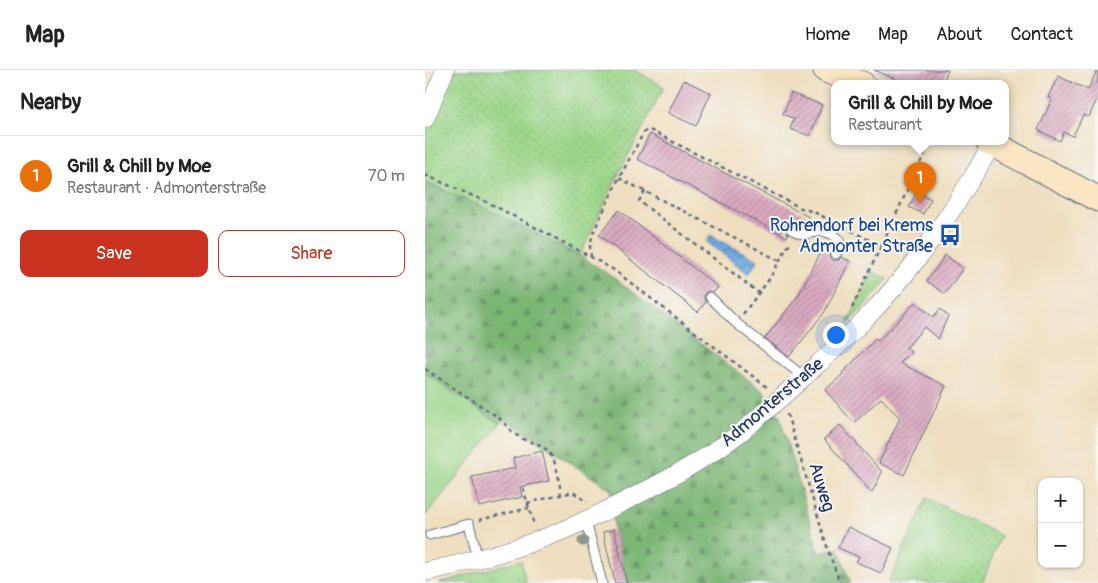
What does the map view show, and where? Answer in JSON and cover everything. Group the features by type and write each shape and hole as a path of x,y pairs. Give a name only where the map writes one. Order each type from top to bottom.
{"main road":[{"path":"826,70 852,80"},
{"path":"995,145 1098,199"}],"street":[{"path":"425,119 445,70"},
{"name":"Admonterstraße","path":"425,572 479,559 529,543 588,513 664,482 696,463 739,433 776,394 804,377 845,339 896,286 939,229 971,181 990,145"}],"lane":[{"path":"791,229 799,233 823,231 833,234 839,240 840,247 836,254"},
{"path":"710,298 736,323 774,351 804,377"},
{"path":"588,513 601,583"},
{"path":"430,535 469,524 479,559"}],"path":[{"path":"591,257 590,246 593,233 619,178 644,132 648,130 801,208 831,220"},
{"path":"849,312 928,145"},
{"name":"Admonterstraße","path":"425,175 489,203 614,270 776,394"},
{"path":"619,178 780,261"},
{"path":"645,191 639,201 759,293"},
{"path":"839,224 881,246"},
{"path":"736,323 770,278 787,247 795,243"},
{"path":"425,369 497,417 505,423 512,433 547,450 552,455 559,478 561,495"},
{"name":"Auweg","path":"776,394 840,583"},
{"path":"523,488 535,529"},
{"path":"527,503 573,492 588,513"},
{"path":"469,524 529,508"}],"green space":[{"path":"452,70 635,70 664,87 617,177 580,256 487,209 425,182 425,134"},
{"path":"425,182 487,209 580,256 610,275 763,391 780,417 819,553 838,548 851,583 627,583 614,529 611,490 505,419 500,424 425,373"},
{"path":"872,271 888,279 849,323 848,322"},
{"path":"425,373 500,424 425,516"},
{"path":"927,498 1001,536 982,583 888,583"},
{"path":"521,560 526,583 439,583"}],"water":[{"path":"710,235 758,260 749,274 707,242"}],"building":[{"path":"874,70 948,70 944,80 898,80"},
{"path":"1097,70 1098,97 1089,117 1083,115 1073,136 1064,132 1060,141 1038,130 1052,99 1048,97 1058,76 1088,90"},
{"path":"684,80 711,93 696,126 668,113"},
{"path":"791,93 822,105 810,136 790,129 794,119 783,114"},
{"path":"650,134 809,217 804,228 794,223 788,224 785,229 788,234 787,237 637,159"},
{"path":"916,192 931,199 923,214 909,207"},
{"path":"619,210 718,287 714,292 709,291 705,293 704,298 706,302 698,312 599,235"},
{"path":"823,248 830,251 830,257 833,260 839,260 841,257 850,261 824,313 789,357 765,338 798,296"},
{"path":"945,255 963,268 945,294 927,281"},
{"path":"915,302 933,317 940,309 948,316 938,339 924,327 906,348 911,352 900,363 946,386 904,475 879,463 900,418 881,398 854,423 825,390 876,339 878,341 889,331"},
{"path":"840,425 882,472 872,493 824,439"},
{"path":"542,451 549,481 520,487 522,497 479,507 472,477 515,468 513,458"},
{"path":"848,527 893,548 881,573 856,562 859,557 838,548"},
{"path":"614,529 627,583 615,583 603,532"}],"place":[{"name":"Grill & Chill by Moe","path":"920,203"},
{"name":"Rohrendorf bei Krems Admonter Straße","path":"950,235"}]}
